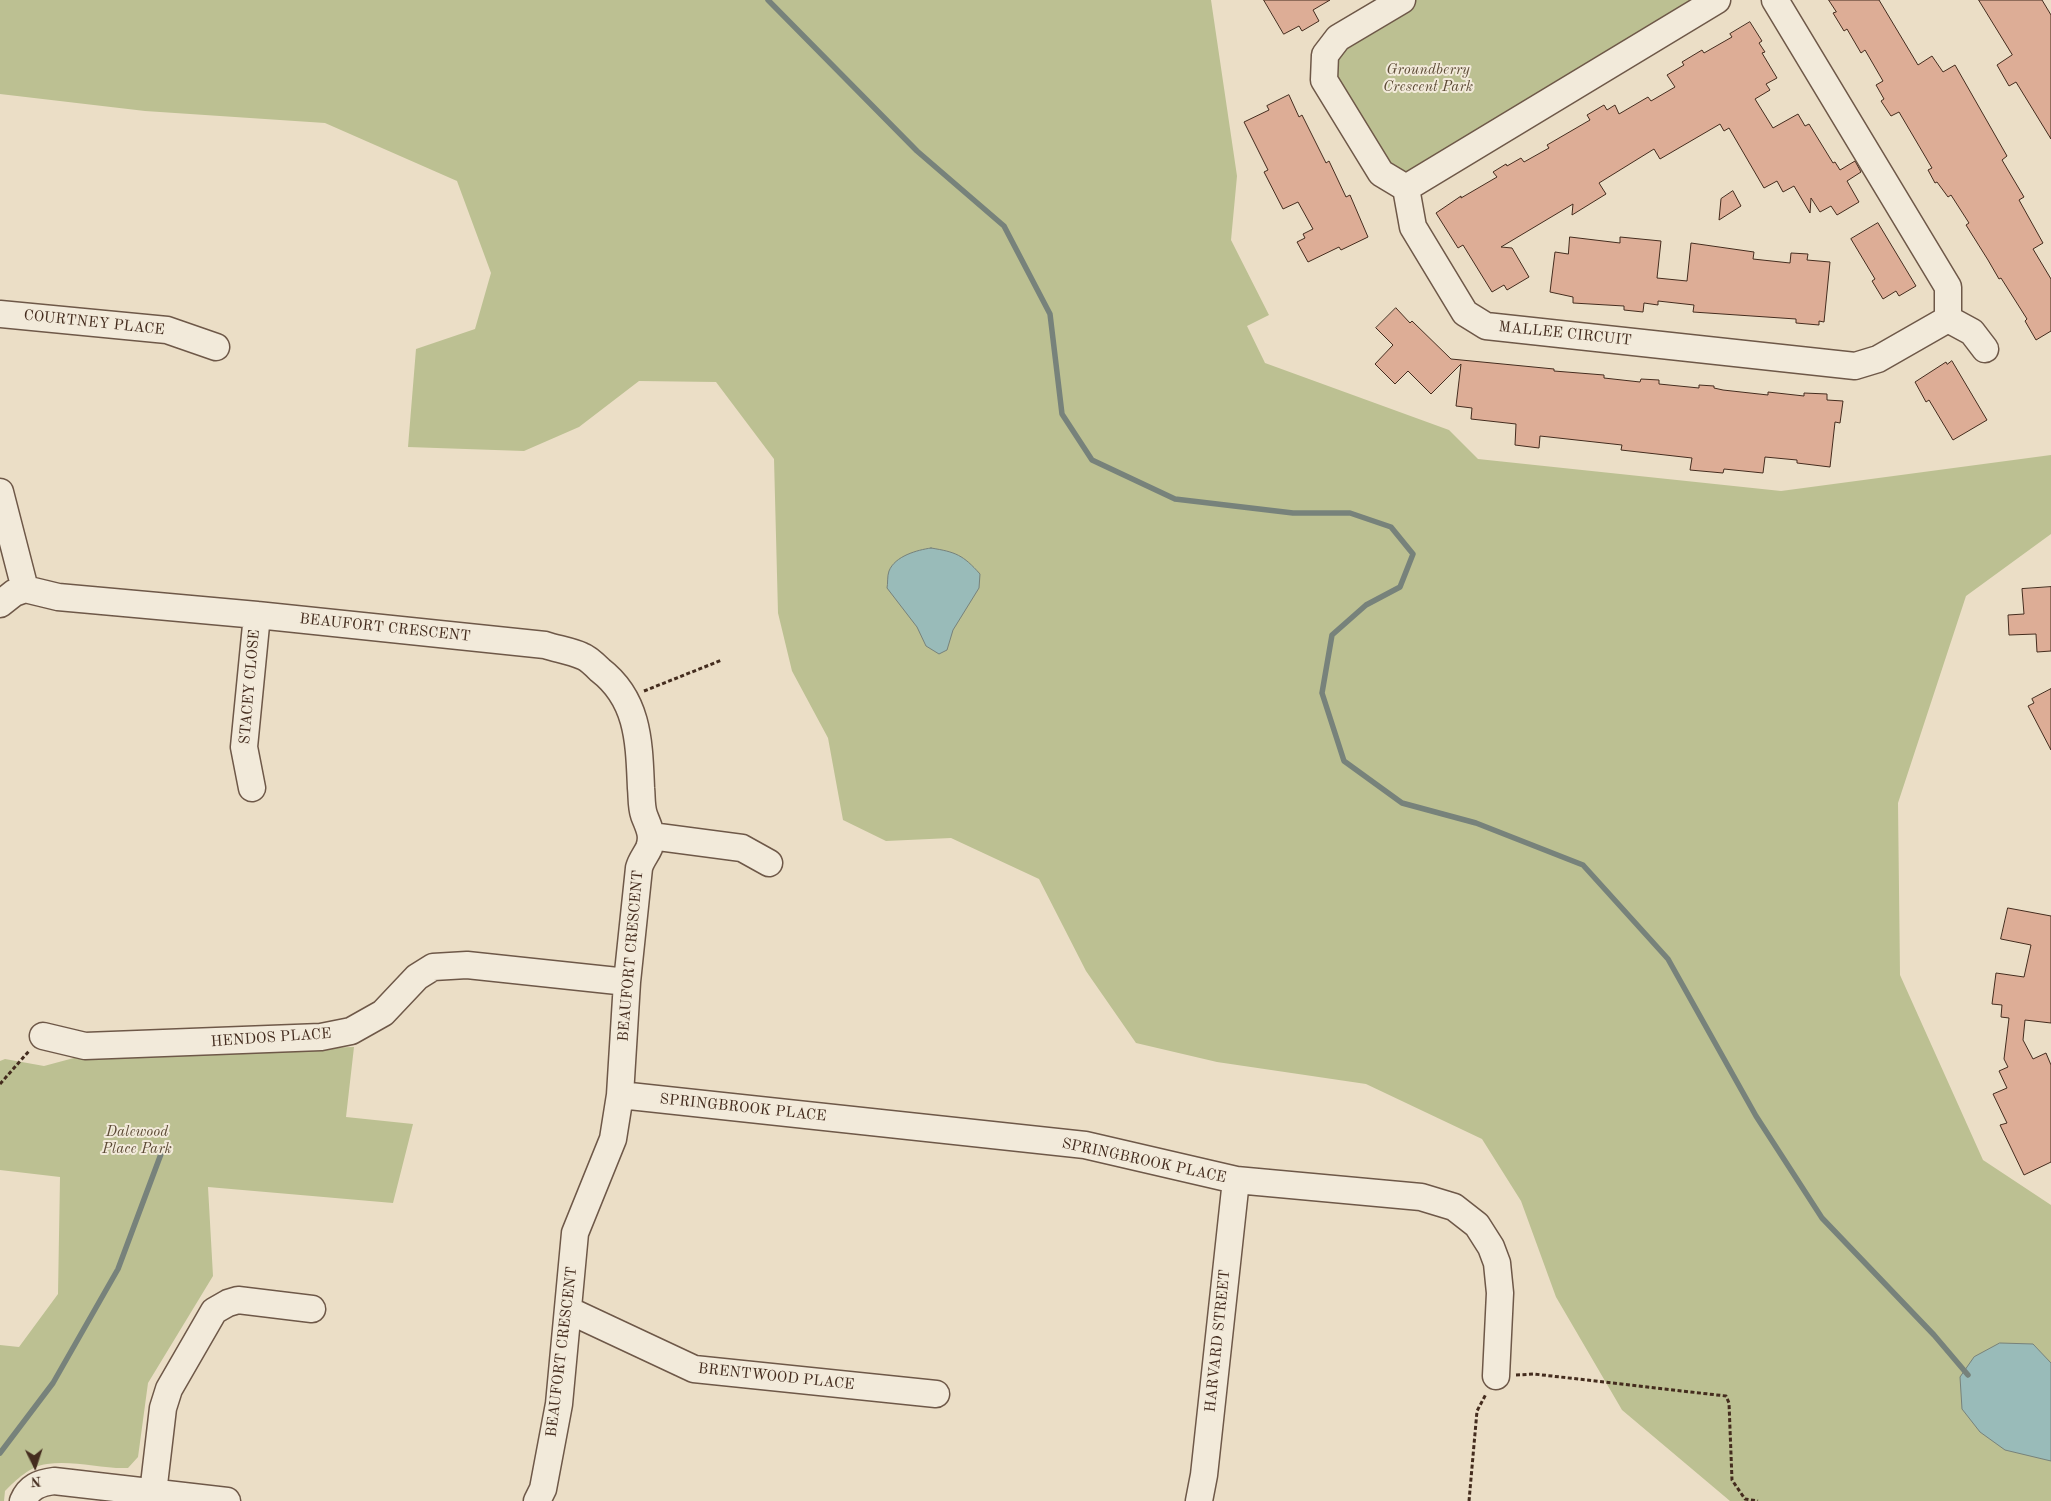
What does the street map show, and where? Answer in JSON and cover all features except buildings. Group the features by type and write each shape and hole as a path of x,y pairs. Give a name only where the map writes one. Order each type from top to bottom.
{"street":[{"path":"1402,0 1338,38 1325,55 1324,80 1381,173 1406,188 1717,0"},
{"path":"1775,0 1948,287 1948,319 1972,332 1985,349"},
{"name":"MALLEE CIRCUIT","path":"1406,188 1412,227 1465,313 1486,326 1855,366 1878,360 1948,319"},
{"name":"COURTNEY PLACE","path":"0,314 167,330 216,347"},
{"path":"0,492 26,590 14,593 0,604"},
{"name":"BEAUFORT CRESCENT","path":"26,590 58,597 506,640 545,646 583,656 608,675 631,709 638,743 642,802 644,814 650,826 651,836 649,848 642,858 639,868 627,982 620,1095 613,1139 576,1232 559,1404 543,1489 537,1501"},
{"name":"STACEY CLOSE","path":"252,788 244,747 257,615"},
{"path":"651,836 742,848 769,863"},
{"name":"HENDOS PLACE","path":"42,1036 85,1046 320,1037 351,1031 382,1013 417,977 433,967 467,965 627,982"},
{"name":"SPRINGBROOK PLACE","path":"620,1095 1085,1145 1236,1180 1420,1197 1454,1206 1477,1224 1491,1248 1497,1263 1500,1293 1496,1376"},
{"name":"HARVARD STREET","path":"1199,1501 1205,1465 1236,1180"},
{"path":"153,1493 163,1408 169,1389 214,1311 238,1300 312,1309"},
{"name":"BRENTWOOD PLACE","path":"568,1310 694,1369 936,1394"},
{"path":"23,1501 30,1490 38,1484 54,1481 226,1501"}],"path":[{"path":"641,692 722,660"},
{"path":"0,1084 42,1036"},
{"path":"1469,1501 1477,1411 1496,1376 1534,1374 1726,1396 1729,1403 1732,1480 1745,1499 1758,1501"}],"green space":[{"path":"0,0 1211,0 1237,176 1231,240 1269,315 1247,326 1265,363 1449,430 1478,459 1781,491 2051,455 2051,534 1966,596 1898,803 1900,975 1983,1160 2051,1205 2051,1501 1730,1501 1622,1410 1556,1297 1521,1201 1482,1139 1366,1084 1217,1062 1136,1043 1086,971 1039,879 951,838 886,841 843,820 828,738 792,671 778,613 774,459 716,382 639,381 579,427 524,451 408,447 416,349 475,329 491,273 457,181 325,123 145,111 0,94"},
{"name":"Groundberry Crescent Park","path":"1416,0 1702,0 1406,174 1388,168 1337,84 1333,66 1352,38"},
{"name":"Dalewood Place Park","path":"354,1047 346,1117 413,1124 393,1203 208,1187 213,1276 148,1383 138,1457 128,1468 67,1463 41,1465 19,1478 5,1491 4,1501 0,1501 0,1345 19,1347 58,1294 60,1177 0,1170 0,1061 5,1059 44,1066 85,1055"}],"water":[{"path":"931,548 947,551 964,558 980,574 979,588 953,630 947,650 939,654 926,646 917,627 887,588 889,571 896,561 913,552"},
{"path":"2000,1343 2033,1344 2051,1363 2051,1461 2005,1450 1980,1432 1962,1409 1960,1377 1974,1357"}],"waterway":[{"path":"768,0 917,151 1004,226 1050,314 1062,414 1092,460 1175,499 1293,513 1350,513 1391,527 1413,554 1400,587 1366,605 1332,635 1322,693 1344,761 1402,803 1476,823 1583,865 1668,959 1756,1116 1822,1218 1934,1335 1968,1375"},
{"path":"0,1453 53,1383 118,1269 161,1154"}]}
